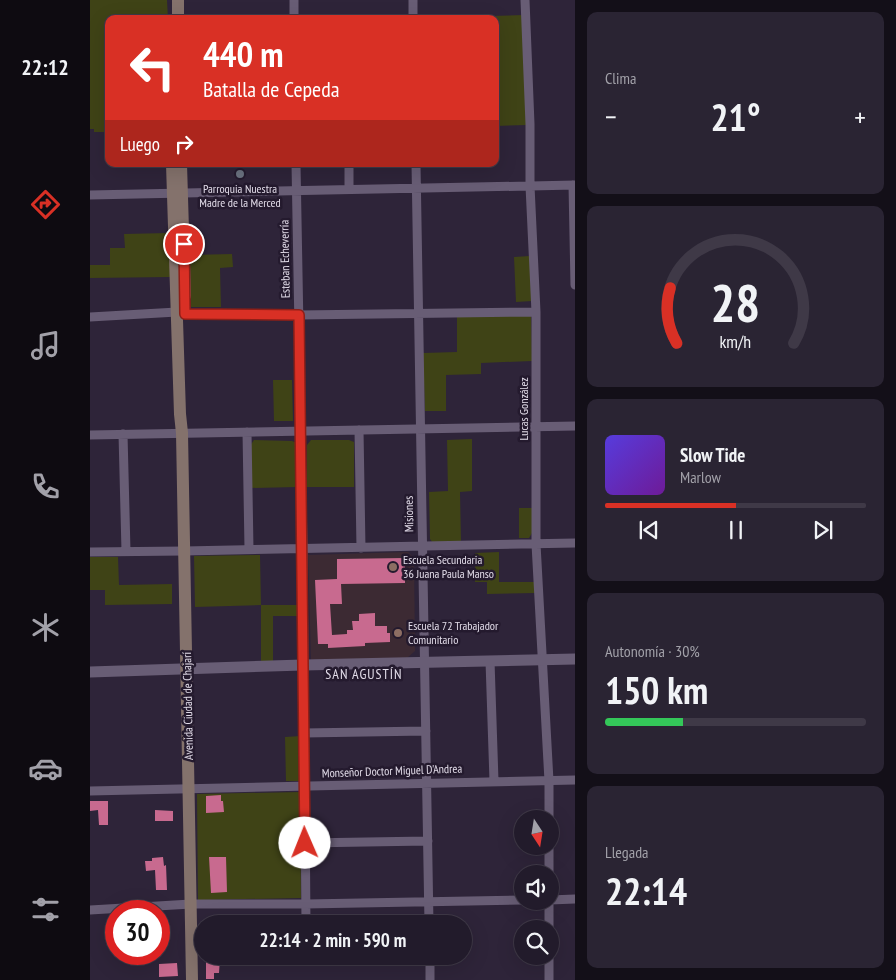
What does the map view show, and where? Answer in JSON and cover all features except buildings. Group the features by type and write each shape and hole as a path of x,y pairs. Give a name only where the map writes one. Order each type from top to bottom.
{"main road":[{"path":"170,0 170,15"},
{"path":"178,0 178,15"},
{"name":"Avenida Ciudad de Chajarí","path":"173,167 178,192"},
{"name":"Avenida Ciudad de Chajarí","path":"181,167 178,192 181,313 180,414 182,433 192,980"}],"street":[{"path":"294,0 294,15"},
{"path":"413,0 413,15"},
{"name":"Lucas González","path":"525,0 530,124 530,186 536,312 536,544 549,810"},
{"name":"Esteban Echeverría","path":"296,167 306,915"},
{"path":"349,167 349,190"},
{"name":"Misiones","path":"416,167 429,915"},
{"path":"90,195 574,185 575,285"},
{"path":"90,317 181,313 299,315 536,312"},
{"path":"90,435 575,426"},
{"path":"359,430 360,548"},
{"path":"247,432 249,549"},
{"path":"123,434 126,551"},
{"path":"90,552 575,544"},
{"path":"90,672 304,664 575,659"},
{"path":"490,661 494,781"},
{"path":"304,733 426,731"},
{"name":"Monseñor Doctor Miguel D'Andrea","path":"90,791 575,780"},
{"path":"305,843 428,841"},
{"path":"559,900 575,899"},
{"path":"90,910 191,904 514,900"},
{"path":"430,965 430,980"},
{"path":"549,965 549,980"}],"shaded area":[{"path":"408,552 414,558 415,651 407,658 311,660 308,555"}],"green space":[{"path":"90,0 167,0 168,15 105,15 105,132 94,132 94,129 90,129"},
{"path":"524,15 527,125 499,126 499,16"},
{"path":"169,233 170,277 90,278 90,265 110,265 110,248 125,248 124,234"},
{"path":"232,254 233,267 220,268 221,307 191,307 190,255"},
{"path":"530,256 532,301 516,302 514,257"},
{"path":"531,315 532,361 481,363 481,374 446,375 446,411 425,411 423,353 457,352 457,317"},
{"path":"273,380 292,380 293,421 274,421"},
{"path":"472,439 472,491 460,492 461,542 433,543 430,539 429,492 448,491 447,440"},
{"path":"254,440 292,441 297,443 297,487 250,488 250,446"},
{"path":"311,440 349,440 354,442 354,487 307,487 307,445"},
{"path":"519,508 532,508 532,533 529,538 519,538"},
{"path":"499,552 499,582 535,582 535,593 487,594 487,582 475,582 475,553"},
{"path":"260,555 261,605 195,607 194,556"},
{"path":"90,557 118,557 119,585 172,584 172,604 105,605 105,590 90,590"},
{"path":"261,605 297,605 297,616 273,616 273,661 261,661"},
{"path":"301,736 301,781 286,781 285,737"},
{"path":"300,792 301,898 198,900 197,794"}],"place":[{"name":"Parroquia Nuestra Madre de la Merced","path":"240,174"},
{"name":"Escuela Secundaria 36 Juana Paula Manso","path":"393,567"},
{"name":"Escuela 72 Trabajador Comunitario","path":"398,633"}],"district":[{"name":"SAN AGUSTÍN","path":"364,674"}],"route":[{"path":"184,244 185,314 299,315 305,843"}]}
